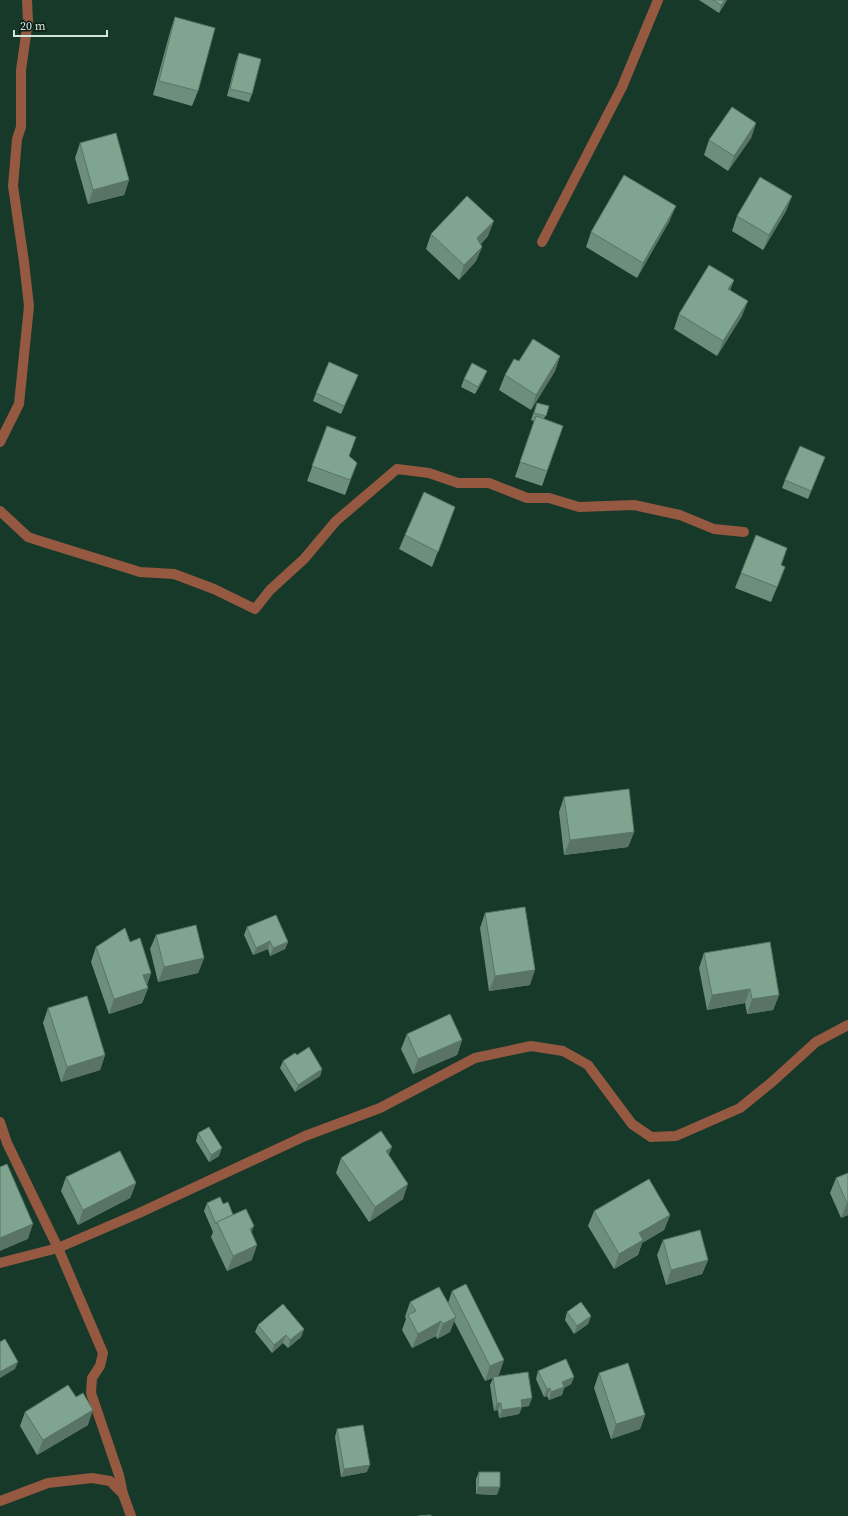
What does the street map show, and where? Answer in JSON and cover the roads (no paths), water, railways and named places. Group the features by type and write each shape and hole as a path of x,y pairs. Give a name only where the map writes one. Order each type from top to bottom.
{"street":[{"path":"0,442 19,404 29,306 24,262 12,186 17,139 21,127 21,70 28,21 27,0"},
{"path":"542,242 622,87 658,0"},
{"path":"0,511 28,537 140,572 174,574 214,589 255,609 270,590 304,559 336,520 397,469 429,473 458,483 489,483 528,498 550,498 579,507 634,505 680,515 714,529 744,532"},
{"path":"0,1262 58,1248 137,1214 305,1136 380,1108 475,1058 531,1046 563,1051 588,1065 632,1124 651,1137 676,1136 740,1108 772,1082 816,1042 848,1025"},
{"path":"0,1122 7,1143 58,1248 104,1353 100,1366 92,1378 92,1393 131,1516"},
{"path":"0,1501 48,1483 92,1478 110,1481 123,1494"}]}
